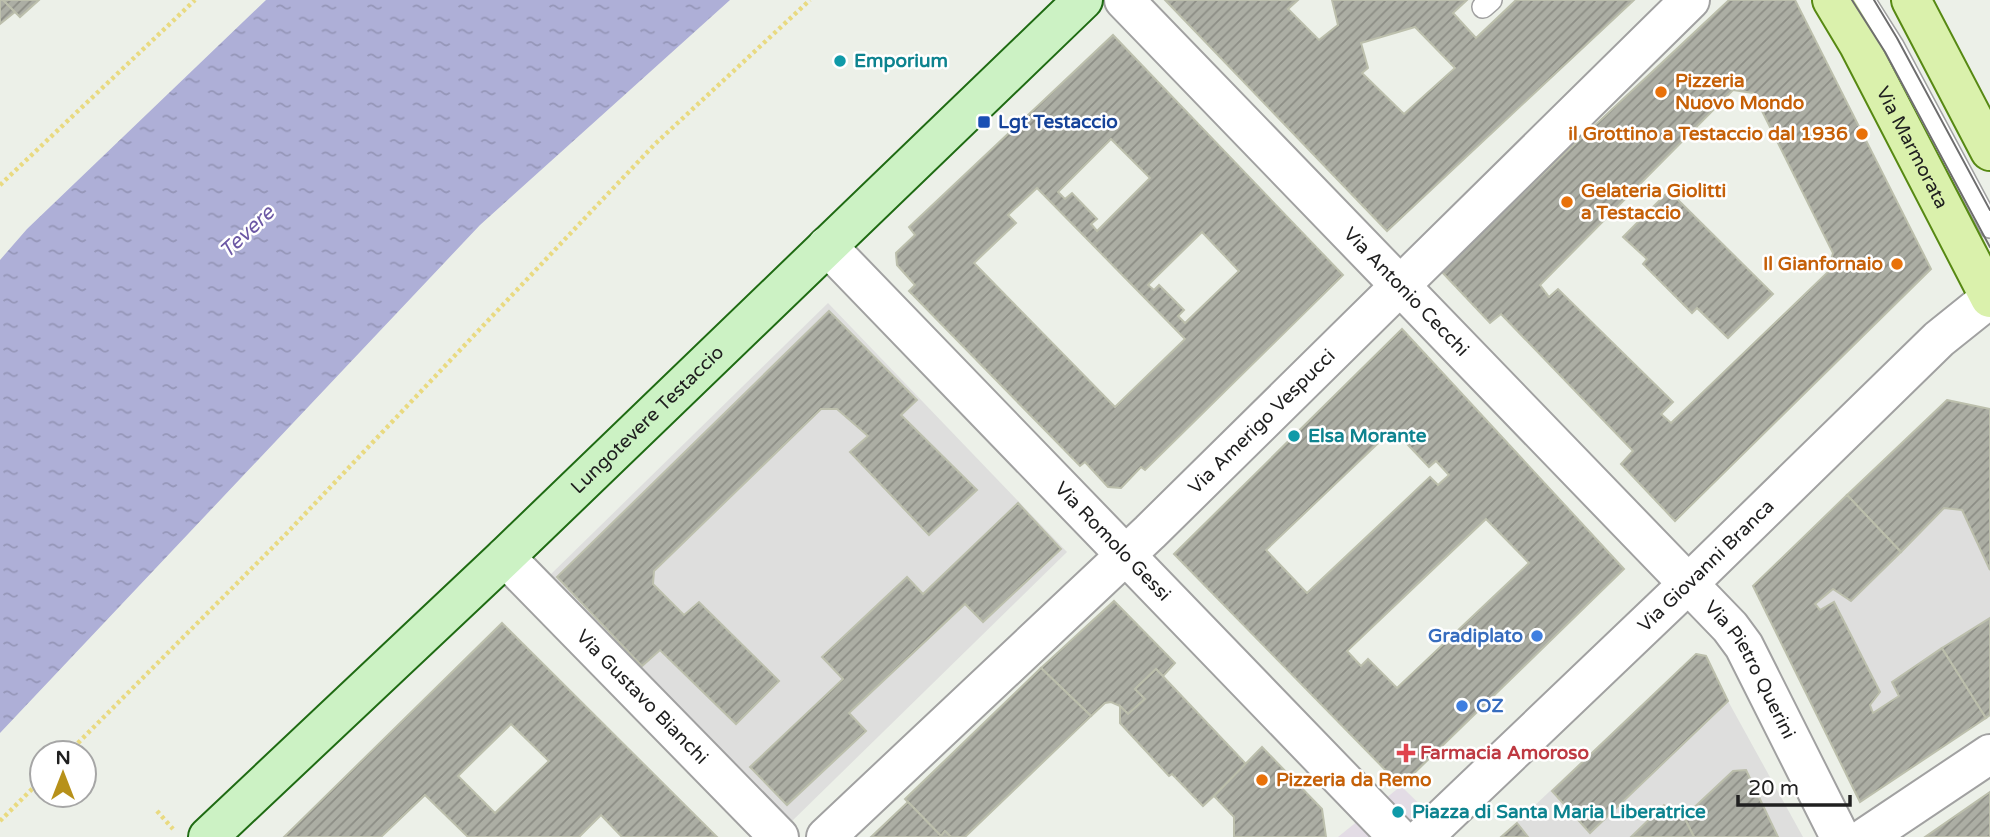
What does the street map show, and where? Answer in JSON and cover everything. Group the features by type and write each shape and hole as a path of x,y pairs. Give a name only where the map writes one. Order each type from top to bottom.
{"main road":[{"name":"Lungotevere Testaccio","path":"208,837 505,557 1083,0"},
{"name":"Via Marmorata","path":"1832,0 1865,57 1990,298"},
{"path":"1911,0 1990,151"}],"street":[{"name":"Via Antonio Cecchi","path":"1124,0 1688,584"},
{"name":"Via Amerigo Vespucci","path":"826,837 1126,556 1690,0"},
{"name":"Via Romolo Gessi","path":"827,246 1398,837"},
{"name":"Via Giovanni Branca","path":"1423,837 1939,339 1990,298"},
{"name":"Via Gustavo Bianchi","path":"505,557 779,837"},
{"name":"Via Pietro Querini","path":"1688,584 1723,619 1744,646 1840,837"},
{"path":"1866,837 1990,754"}],"lane":[{"name":"Via Marmorata","path":"1864,0 1893,47 1990,227"}],"path":[{"path":"0,185 195,0"},
{"path":"82,739 286,534 655,144 810,0"},
{"path":"0,821 28,793"},
{"path":"157,811 169,825"}],"shaded area":[{"path":"828,303 1067,552 788,825 549,576"},
{"path":"1947,400 1990,409 1990,715 1860,802 1753,586"},
{"path":"1696,654 1728,701 1803,837 1501,837"},
{"name":"Piazza di Santa Maria Liberatrice","path":"1401,786 1453,837 1338,837"}],"water":[{"name":"Tevere","path":"266,0 730,0 480,225 0,733 0,260 27,229"}],"building":[{"path":"0,0 15,12 0,24"},
{"path":"3,0 39,0 20,17"},
{"path":"1165,0 1298,0 1288,9 1319,40 1338,25 1332,0 1467,0 1453,13 1476,38 1516,0 1634,0 1387,231","holes":["1415,27 1455,68 1404,114 1362,73 1368,68 1361,43"]},
{"path":"1729,0 1795,0 1931,269 1675,521 1621,464 1633,451 1501,314 1490,323 1440,270","holes":["1733,90 1753,93 1833,253 1828,272 1671,423 1661,414 1673,402 1558,289 1549,297 1540,285"]},
{"path":"1113,35 1343,275 1145,470 1141,467 1121,488 1108,487 1085,462 1080,466 909,291 915,285 897,265 896,253 915,235 909,227","holes":["1111,139 1150,178 1097,231 1091,224 1097,219 1072,193 1065,199 1058,192","1037,188 1185,339 1115,407 974,263 1016,223 1008,215","1202,232 1239,271 1185,323 1178,316 1184,310 1159,285 1154,290 1148,285"]},
{"path":"1669,191 1773,294 1728,338 1697,308 1692,313 1643,264 1647,259 1623,237"},
{"path":"829,311 917,400 901,415 977,490 929,535 850,452 868,436 837,409 821,409 654,571 653,584 684,615 699,602 779,681 736,724 660,650 642,666 557,577"},
{"path":"1402,329 1624,569 1401,786 1174,554","holes":["1393,429 1429,467 1436,461 1449,475 1438,485 1430,477 1307,593 1266,550","1486,519 1529,563 1397,688 1368,659 1361,666 1347,651"]},
{"path":"1947,400 1990,409 1990,570 1962,510 1944,508 1901,552 1847,495"},
{"path":"1847,495 1901,552 1851,601 1833,589 1815,604 1820,610 1834,602 1880,692 1870,705 1873,713 1899,696 1892,682 1942,648 1986,718 1860,802 1753,586"},
{"path":"1018,503 1061,549 983,622 965,604 849,713 866,731 787,805 750,767 843,679 822,657 907,577 923,594"},
{"path":"1114,601 1175,663 1163,676 1156,669 1135,689 1145,699 1128,714 1111,702 1105,703 1091,716 1041,668"},
{"path":"1990,618 1990,715 1986,718 1942,648"},
{"path":"502,623 717,837 622,837 601,815 579,837 468,837 425,795 381,837 284,837","holes":["511,724 549,761 495,813 458,776"]},
{"path":"1696,654 1706,656 1728,701 1590,833 1552,791"},
{"path":"1041,668 1091,716 965,837 951,837 945,831 941,836 905,799"},
{"path":"1156,669 1247,765 1203,806 1172,774 1169,776 1120,723 1120,706 1128,714 1145,699 1135,689"},
{"name":"Pizzeria da Remo","path":"1262,747 1322,809 1326,837 1234,837 1234,817 1214,796"},
{"path":"1746,770 1778,837 1694,837 1684,817 1733,771"},
{"path":"1990,792 1990,837 1925,837"},
{"path":"908,802 941,836 945,831 951,837 871,837"},
{"path":"1664,805 1684,817 1694,837 1631,837"},
{"path":"1517,823 1528,837 1501,837"}],"tram line":[{"path":"1852,0 1885,52 1990,247"},
{"path":"1874,0 1990,210"}],"place":[{"name":"Emporium","path":"840,61"},
{"name":"Pizzeria Nuovo Mondo","path":"1661,92"},
{"name":"Lgt Testaccio","path":"984,122"},
{"name":"il Grottino a Testaccio dal 1936","path":"1862,134"},
{"name":"Gelateria Giolitti a Testaccio","path":"1567,202"},
{"name":"Il Gianfornaio","path":"1897,264"},
{"name":"Elsa Morante","path":"1294,436"},
{"name":"Gradiplato","path":"1537,636"},
{"name":"OZ","path":"1462,706"},
{"name":"Farmacia Amoroso","path":"1406,753"},
{"name":"Pizzeria da Remo","path":"1262,780"},
{"name":"Piazza di Santa Maria Liberatrice","path":"1398,812"}]}
